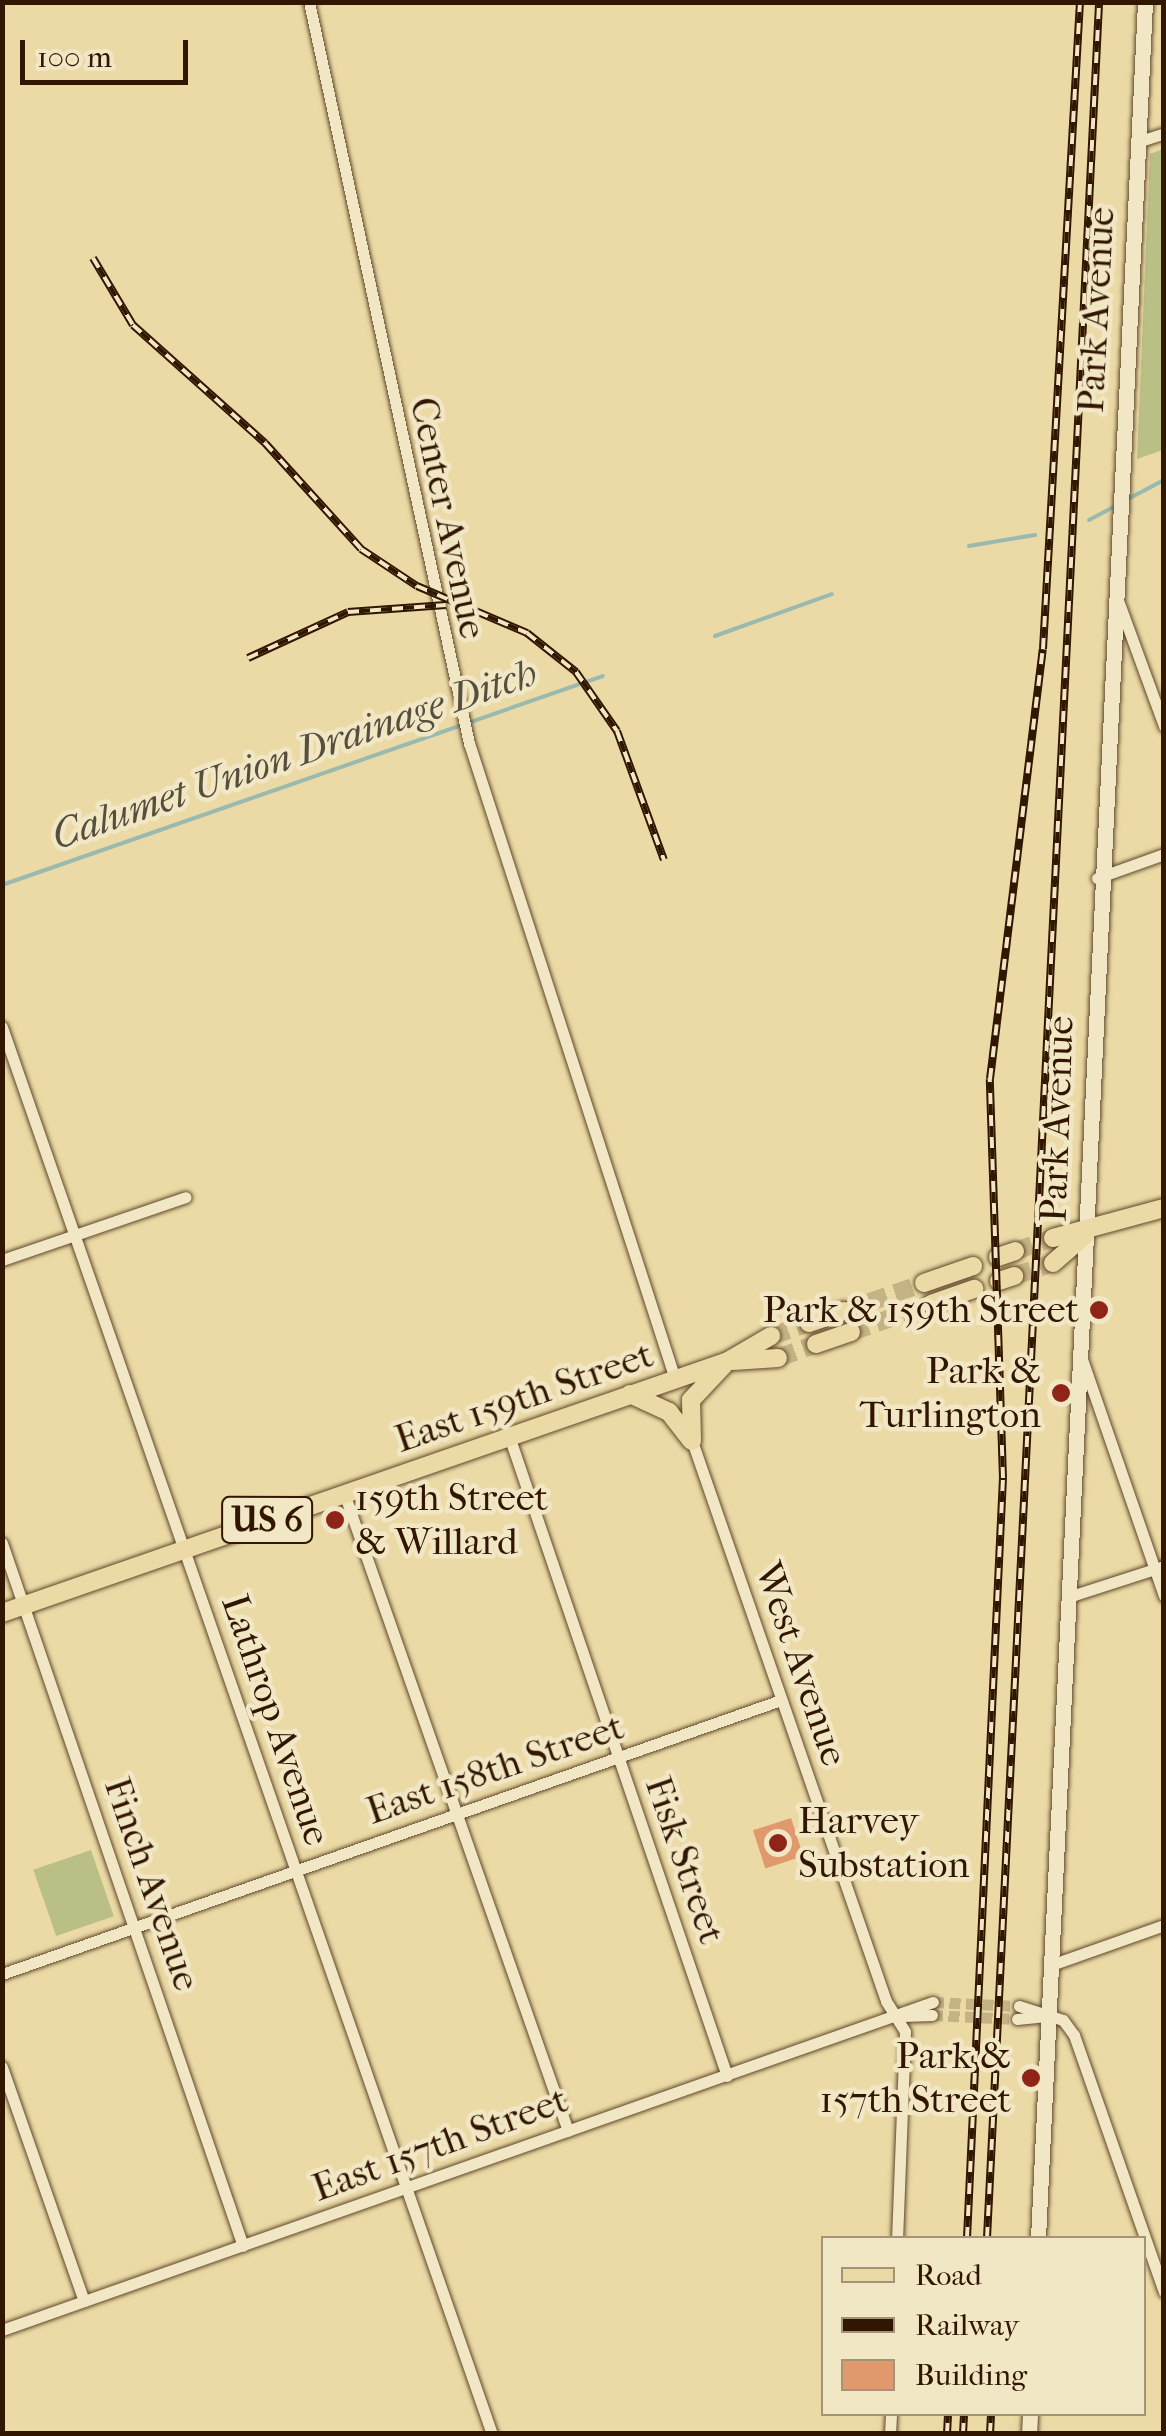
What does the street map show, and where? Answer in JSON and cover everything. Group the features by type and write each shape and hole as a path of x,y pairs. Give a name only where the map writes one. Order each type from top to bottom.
{"main road":[{"path":"1053,1238 1085,1235 1164,1208"},
{"path":"1053,1263 1085,1235"},
{"path":"924,1283 973,1266"},
{"path":"932,1304 974,1289"},
{"path":"809,1323 844,1311"},
{"path":"816,1344 851,1332"},
{"name":"East 159th Street","path":"728,1362 771,1336"},
{"name":"East 159th Street","path":"2,1612 675,1379 728,1362 778,1358"},
{"path":"692,1441 691,1400 728,1362"},
{"path":"630,1394 670,1412 692,1441"}],"street":[{"name":"Center Avenue","path":"309,2 460,710 675,1379"},
{"name":"Park Avenue","path":"1038,2236 1080,1355 1098,878 1145,2"},
{"path":"1137,142 1164,133"},
{"path":"1115,590 1164,726"},
{"path":"1098,878 1164,854"},
{"name":"Lathrop Avenue","path":"2,1027 492,2434"},
{"path":"2,1260 186,1196"},
{"path":"1080,1355 1159,1567 1164,1596"},
{"name":"Fisk Street","path":"509,1436 727,2076"},
{"name":"West Avenue","path":"692,1441 781,1700 905,2032 898,2236"},
{"path":"344,1493 568,2130"},
{"name":"Finch Avenue","path":"2,1543 244,2246"},
{"path":"1068,1597 1159,1567"},
{"name":"East 158th Street","path":"2,1974 781,1700"},
{"path":"1051,1965 1164,1925"},
{"name":"East 157th Street","path":"2,2330 897,2016 932,2009"},
{"path":"1018,2012 1048,2016 1074,2034 1145,2236"},
{"path":"2,2066 84,2301"},
{"path":"1146,2239 1162,2285"}],"green space":[{"path":"1163,149 1163,450 1137,459 1150,154"},
{"path":"91,1850 114,1916 56,1936 33,1870"}],"building":[{"name":"Harvey Substation","path":"791,1818 803,1856 765,1868 753,1830"}],"waterway":[{"name":"Calumet Union Drainage Ditch","path":"1128,499 1164,480"},
{"name":"Calumet Union Drainage Ditch","path":"1089,520 1115,506"},
{"name":"Calumet Union Drainage Ditch","path":"969,546 1035,535"},
{"name":"Calumet Union Drainage Ditch","path":"715,636 832,594"},
{"name":"Calumet Union Drainage Ditch","path":"2,885 603,676"}],"tunnel":[{"path":"1015,1251 1053,1238"},
{"path":"1014,1276 1053,1263"},
{"path":"844,1311 924,1283"},
{"path":"851,1332 931,1304"},
{"path":"771,1336 809,1323"},
{"path":"778,1358 816,1344"},
{"path":"933,2002 1019,2006"},
{"path":"932,2015 1017,2019"}],"railway":[{"path":"967,2236 1003,1478 990,1079 1043,649 1080,2"},
{"path":"987,2236 1099,2"},
{"path":"93,258 133,325 265,443 361,549 417,586 527,633 576,672 617,731 664,860"},
{"path":"248,658 348,612 446,605"},
{"path":"947,2434 948,2416"},
{"path":"963,2434 964,2416"},
{"path":"990,2434 991,2416"}],"place":[{"name":"Park & 159th Street","path":"1099,1310"},
{"name":"Park & Turlington","path":"1061,1393"},
{"name":"159th Street & Willard","path":"335,1520"},
{"name":"Harvey Substation","path":"778,1843"},
{"name":"Park & 157th Street","path":"1031,2078"}]}
